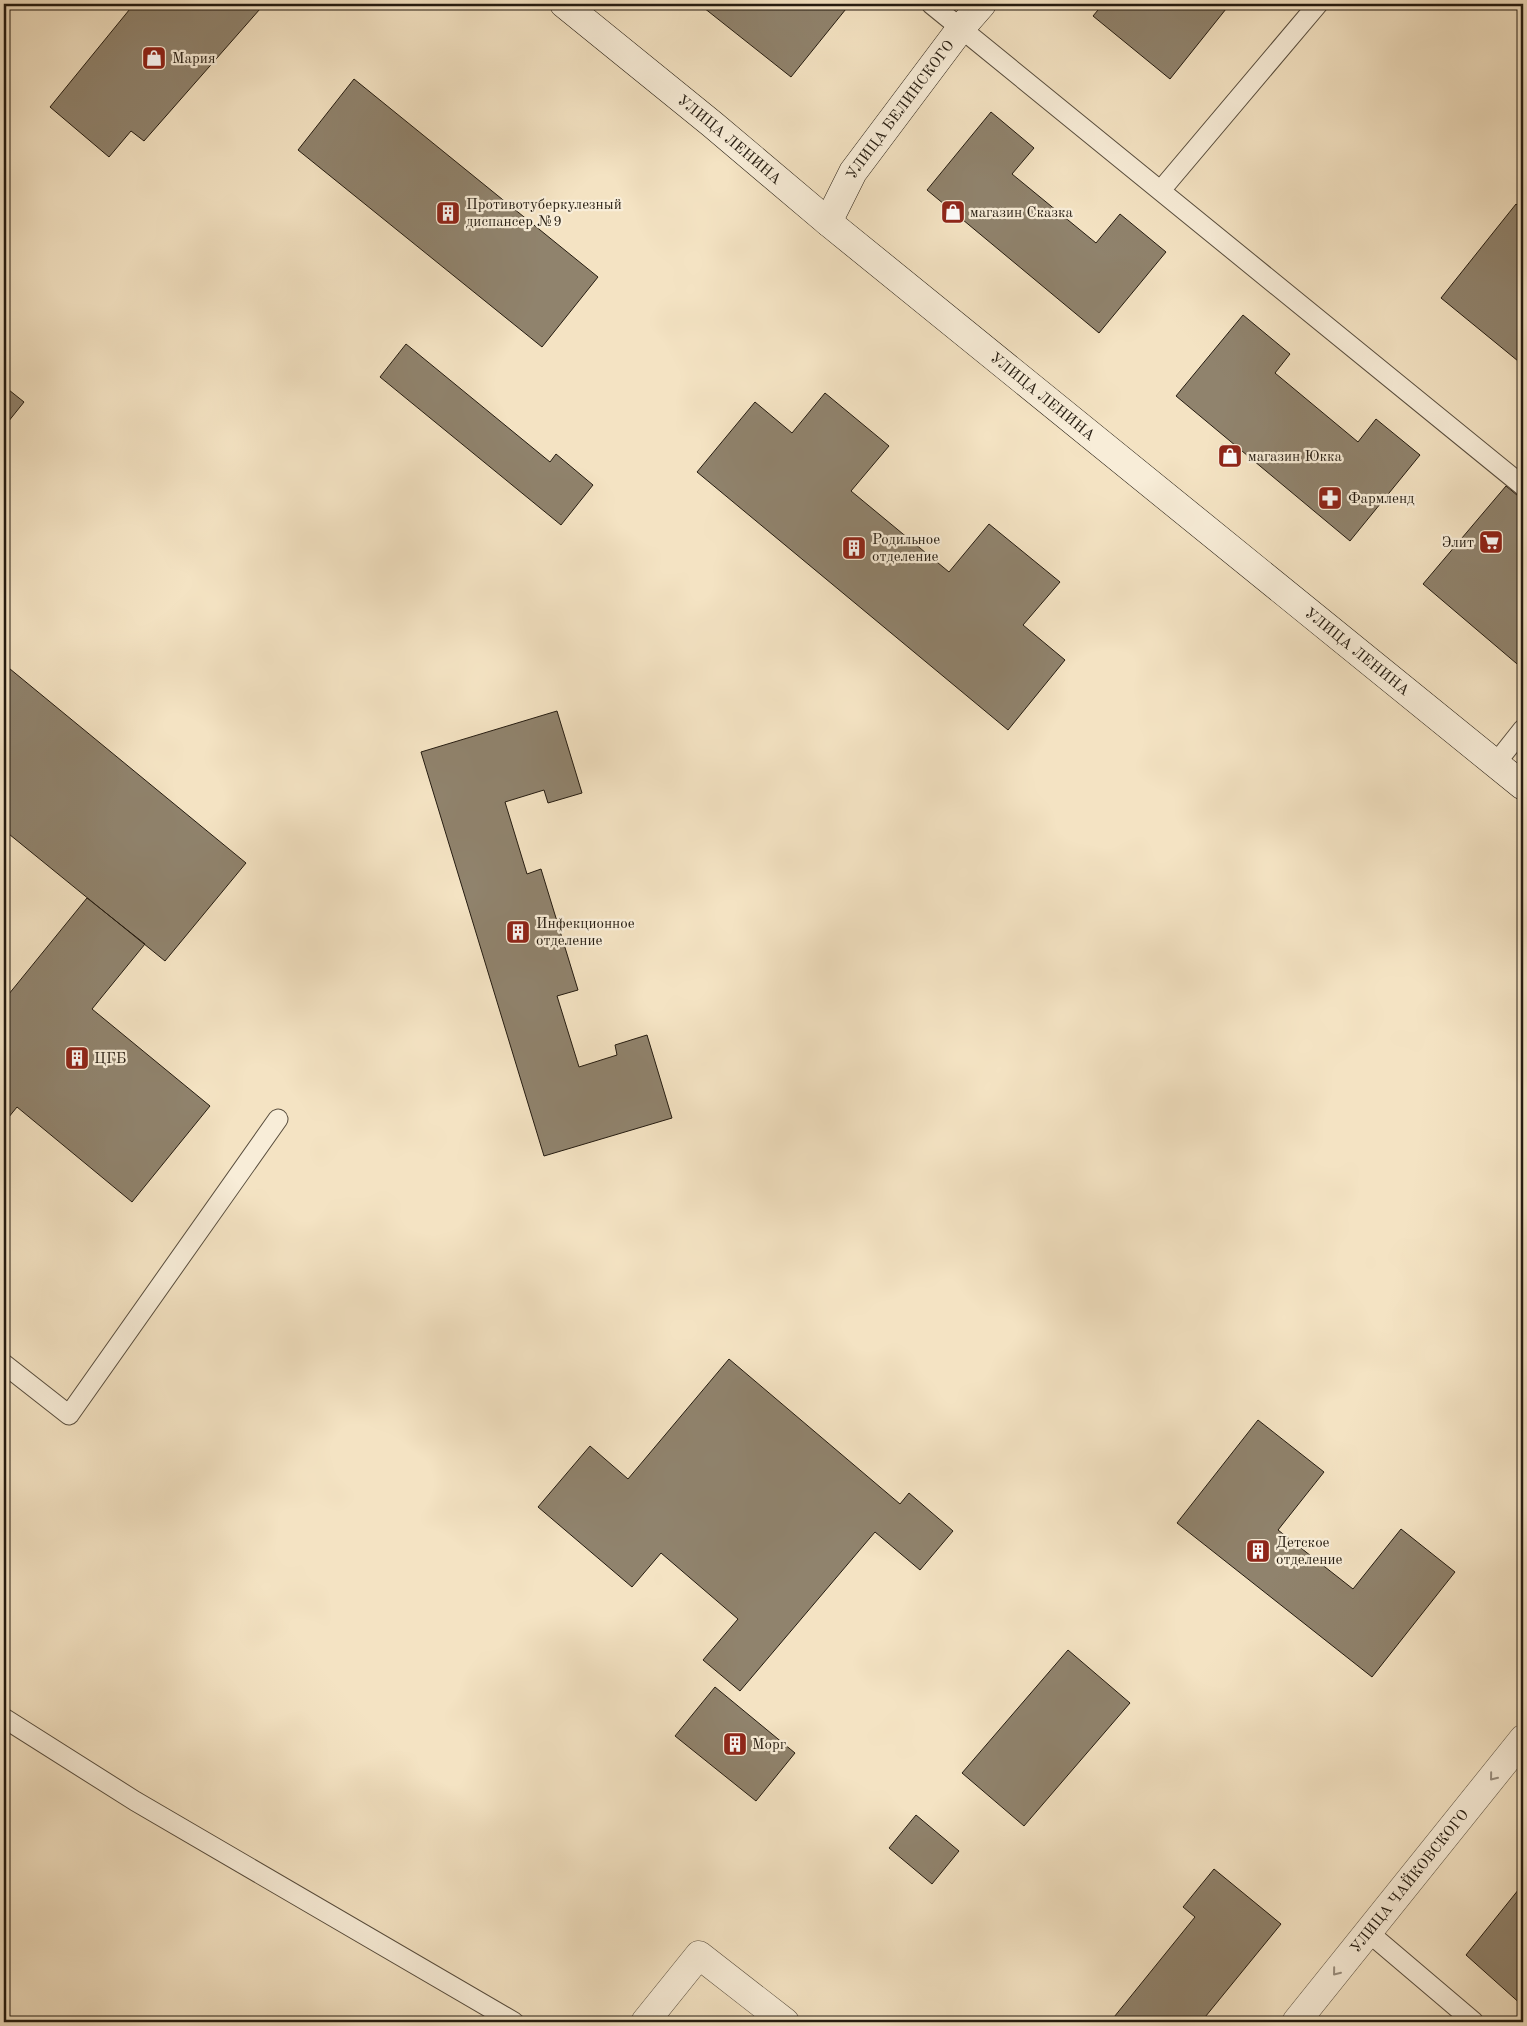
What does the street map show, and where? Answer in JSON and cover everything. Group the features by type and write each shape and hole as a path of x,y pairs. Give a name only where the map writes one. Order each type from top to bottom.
{"main road":[{"name":"УЛИЦА ЛЕНИНА","path":"564,4 712,124 828,222 1523,786"},
{"name":"УЛИЦА БЕЛИНСКОГО","path":"828,222 853,172 961,28 982,4"},
{"name":"УЛИЦА ЧАЙКОВСКОГО","path":"1296,2022 1523,1739"},
{"path":"645,2022 699,1955 785,2022"}],"lane":[{"path":"931,4 1523,486"},
{"path":"1160,190 1318,4"},
{"path":"1496,763 1523,729"},
{"path":"4,1364 69,1415 278,1119"},
{"path":"4,1718 135,1801 514,2022"},
{"path":"1368,1932 1474,2022"}],"building":[{"name":"Мария","path":"134,4 277,4 260,9 144,141 131,131 109,157 50,107"},
{"path":"699,4 850,4 791,77"},
{"path":"1103,4 1230,4 1170,79 1093,16"},
{"name":"Противотуберкулезный диспансер №9","path":"354,79 598,277 542,347 298,150"},
{"path":"991,112 1034,148 1012,174 1096,243 1120,214 1166,252 1099,333 927,190"},
{"path":"1516,204 1523,210 1523,354 1518,361 1441,298"},
{"path":"1243,315 1290,354 1275,373 1358,442 1376,419 1420,455 1350,541 1176,396"},
{"path":"406,344 550,462 556,454 593,485 561,525 380,377"},
{"path":"4,386 24,402 4,427"},
{"name":"Родильное отделение","path":"825,393 889,446 851,491 949,572 989,524 1060,582 1023,625 1065,660 1008,730 697,472 755,402 792,433"},
{"name":"Элит","path":"1506,486 1523,500 1523,669 1423,584"},
{"path":"4,664 246,863 165,961 4,830"},
{"name":"Инфекционное отделение","path":"557,711 582,793 548,803 544,790 505,802 527,874 541,869 578,990 557,996 579,1067 617,1055 615,1045 647,1035 672,1118 544,1156 421,752"},
{"name":"ЦГБ","path":"87,898 145,944 92,1009 210,1106 132,1202 17,1107 4,1123 4,1000"},
{"path":"729,1359 900,1504 909,1493 953,1531 920,1570 875,1532 740,1691 703,1660 738,1619 661,1553 632,1587 538,1507 590,1446 628,1479"},
{"name":"Детское отделение","path":"1258,1420 1324,1472 1278,1530 1353,1589 1401,1529 1455,1572 1372,1677 1177,1523"},
{"path":"1068,1650 1130,1703 1024,1826 962,1773"},
{"name":"Морг","path":"715,1687 795,1753 756,1801 675,1736"},
{"path":"916,1815 959,1851 932,1884 889,1848"},
{"path":"1214,1869 1281,1924 1201,2022 1110,2022 1195,1917 1183,1907"},
{"path":"1523,1884 1523,2006 1466,1955"}],"place":[{"name":"Мария","path":"154,58"},
{"name":"магазин Сказка","path":"953,212"},
{"name":"Противотуберкулезный диспансер №9","path":"448,213"},
{"name":"магазин Юкка","path":"1230,456"},
{"name":"Фармленд","path":"1330,498"},
{"name":"Элит","path":"1491,542"},
{"name":"Родильное отделение","path":"854,548"},
{"name":"Инфекционное отделение","path":"518,932"},
{"name":"ЦГБ","path":"77,1058"},
{"name":"Детское отделение","path":"1258,1551"},
{"name":"Морг","path":"735,1744"}]}
